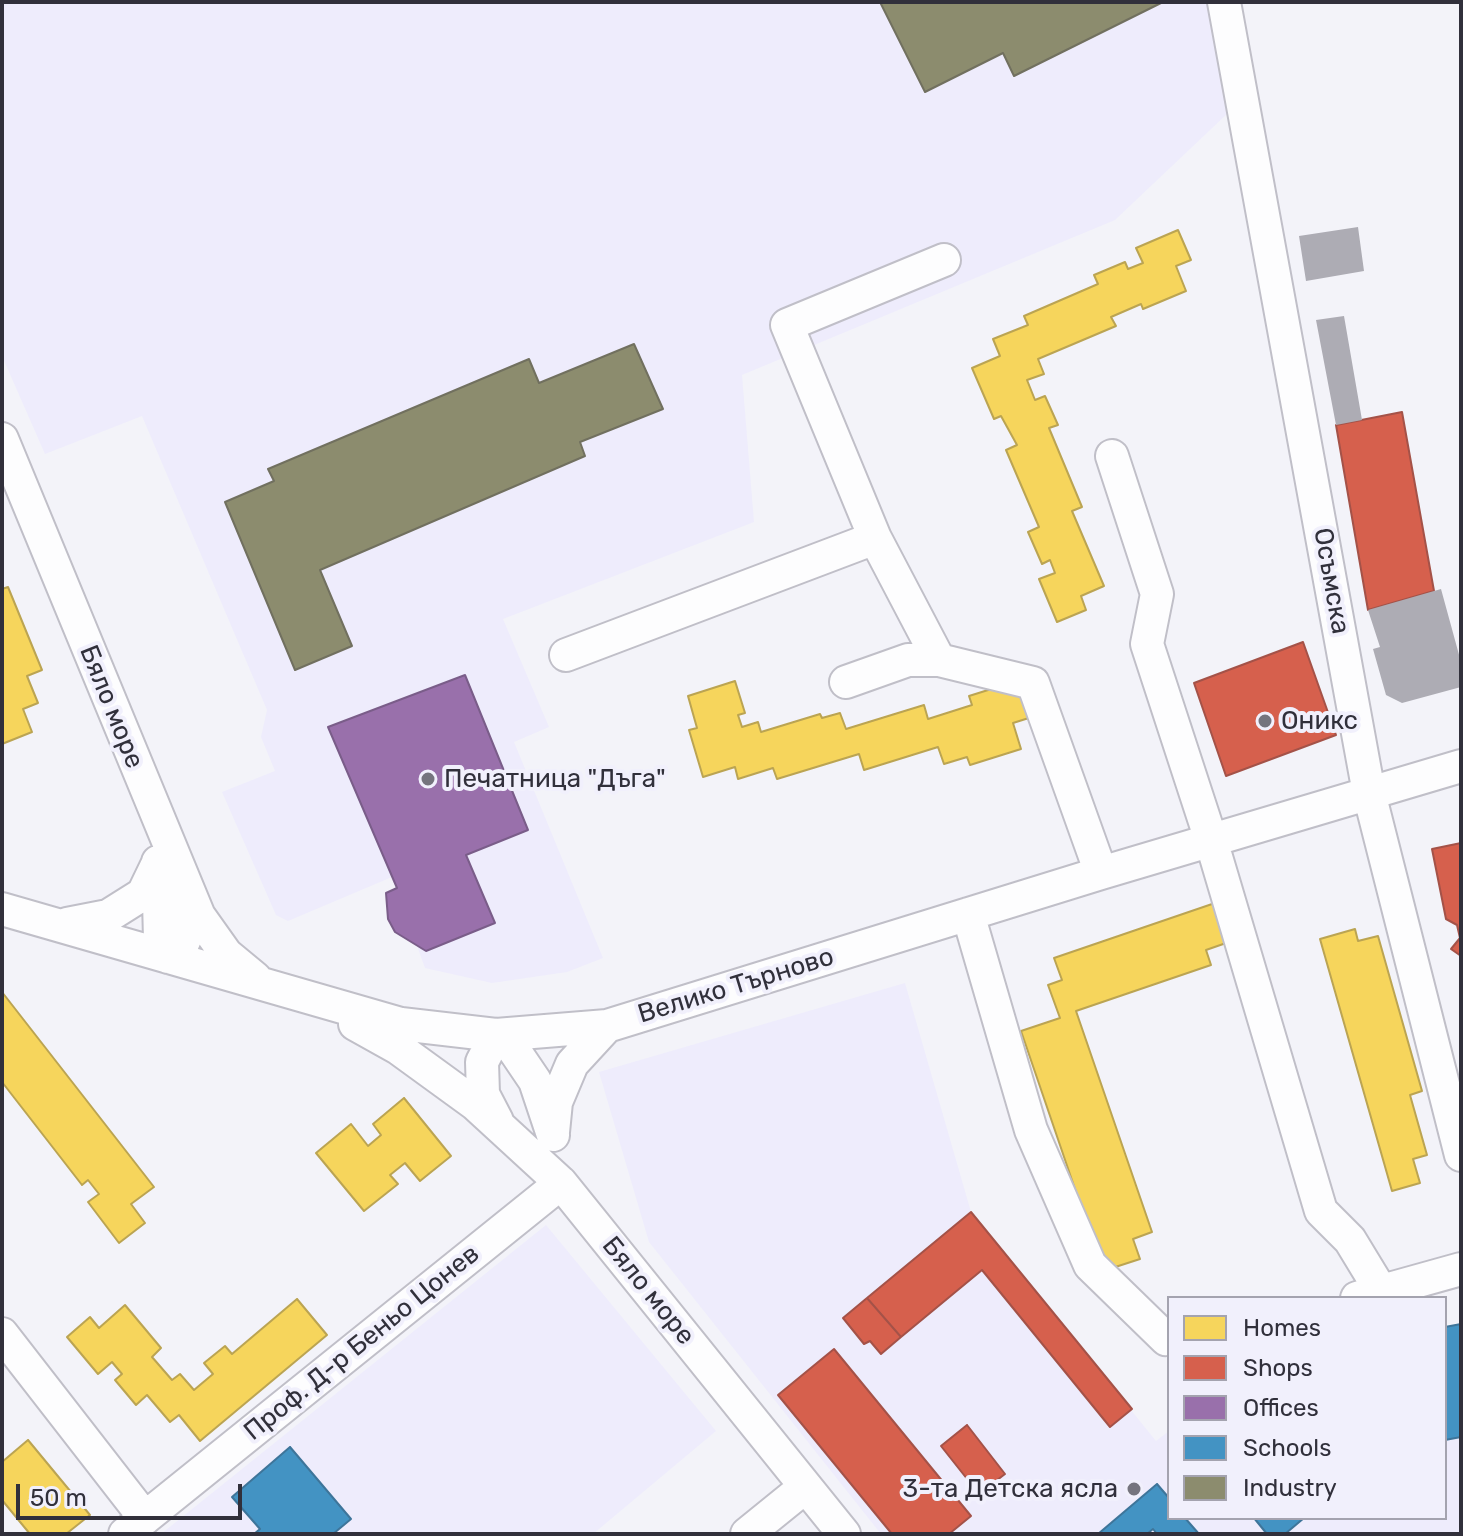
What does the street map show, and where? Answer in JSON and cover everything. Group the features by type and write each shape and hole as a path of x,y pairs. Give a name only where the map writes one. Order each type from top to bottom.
{"street":[{"name":"Осъмска","path":"1224,2 1369,793 1461,1155"},
{"path":"939,660 875,538 787,325 944,260"},
{"name":"Бяло море","path":"2,439 160,828 158,862 143,894 108,916 61,925"},
{"path":"1112,456 1157,594 1147,644 1211,840 1321,1211 1350,1240 1369,1294 1461,1269"},
{"path":"566,655 875,538"},
{"path":"846,682 908,660 939,660 1033,683 1101,873"},
{"name":"Велико Търново","path":"2,909 401,1024 496,1035 607,1026 1101,873 1461,766"},
{"path":"160,828 199,916 226,954 264,986"},
{"path":"158,862 160,939 168,957 184,941 191,918 188,893"},
{"path":"968,914 1031,1130 1090,1265 1167,1339"},
{"path":"315,1001 398,1048 475,1104 561,1183"},
{"name":"Бяло море","path":"607,1026 572,1064 556,1102 553,1135 561,1183 844,1534"},
{"path":"500,1127 483,1094 482,1062 496,1035 512,1047 535,1081 553,1135"},
{"name":"Проф. Д-р Беньо Цонев","path":"135,1526 561,1183"},
{"path":"2,1334 135,1526"},
{"path":"747,1534 805,1487"}],"shaded area":[{"path":"2,2 1213,2 1228,113 1115,220 742,375 754,522 503,619 549,727 514,742 603,958 567,972 492,983 425,968 392,877 288,921 276,915 222,792 275,771 261,737 267,710 142,416 45,454 2,356"},
{"path":"905,983 971,1212 1156,1441 1167,1433 1167,1520 1447,1520 1447,1327 1461,1324 1461,1534 881,1534 649,1242 599,1072"},
{"path":"546,1225 716,1431 593,1534 161,1534"}],"building: Homes":[{"path":"1178,230 1191,260 1176,266 1186,291 1143,309 1141,304 1111,317 1116,326 1038,359 1044,374 1027,380 1035,400 1045,396 1058,425 1049,428 1082,507 1072,511 1104,586 1081,596 1086,610 1057,622 1039,579 1055,573 1050,560 1042,564 1028,532 1039,527 1006,450 1017,445 1001,416 994,419 972,368 1000,356 993,339 1028,325 1024,316 1098,284 1094,275 1125,262 1128,269 1143,263 1136,248"},
{"path":"8,587 42,670 27,676 38,703 23,709 32,732 2,744 2,589"},
{"path":"1020,680 1032,717 1013,723 1021,749 970,765 967,757 944,764 938,747 864,770 859,754 777,779 773,768 738,779 735,767 703,777 689,730 697,728 688,696 735,681 745,713 738,715 742,727 758,722 761,732 820,714 822,718 840,713 846,729 924,705 928,719 972,705 969,696"},
{"path":"1215,903 1229,942 1206,950 1211,965 1076,1011 1152,1232 1133,1239 1140,1259 1103,1271 1021,1031 1060,1018 1048,985 1062,980 1054,958"},
{"path":"1355,929 1358,941 1378,936 1422,1091 1410,1095 1427,1155 1413,1159 1420,1183 1392,1191 1320,939"},
{"path":"2,992 154,1187 131,1204 145,1223 119,1243 88,1202 99,1194 88,1180 82,1185 2,1082"},
{"path":"404,1098 451,1156 420,1181 405,1163 390,1175 398,1184 364,1211 316,1153 351,1124 368,1146 381,1135 373,1124"},
{"path":"297,1299 327,1335 200,1441 179,1415 170,1422 147,1395 136,1405 115,1380 122,1374 112,1362 98,1374 67,1337 90,1317 99,1328 125,1305 161,1348 152,1357 172,1380 180,1374 194,1390 213,1374 204,1363 225,1346 232,1354"},
{"path":"28,1440 90,1515 66,1534 30,1534 2,1500 2,1462"}],"building: Shops":[{"path":"1402,412 1434,591 1368,610 1336,425"},
{"path":"1303,642 1336,735 1226,776 1194,683"},
{"path":"1461,843 1461,956 1451,949 1460,938 1457,925 1446,919 1432,849"},
{"path":"971,1212 1132,1409 1110,1427 982,1270 901,1337 867,1298"},
{"path":"867,1298 901,1337 881,1354 870,1341 864,1344 843,1318"},
{"path":"834,1349 971,1516 949,1534 892,1534 778,1395"},
{"path":"967,1425 1005,1474 979,1494 941,1446"}],"building: Offices":[{"name":"Печатница \"Дъга\"","path":"465,675 528,830 466,855 495,923 426,951 395,932 388,919 386,893 397,888 328,727"}],"building: Schools":[{"path":"1461,1324 1461,1437 1447,1440 1447,1327"},
{"path":"290,1447 351,1519 333,1534 254,1534 260,1529 232,1497"},
{"path":"1157,1484 1167,1496 1167,1520 1187,1520 1199,1534 1157,1534 1153,1529 1147,1534 1098,1534"},
{"path":"1256,1520 1302,1520 1285,1534 1267,1534"}],"building: Industry":[{"path":"880,2 1163,2 1014,76 1003,53 925,92"},
{"path":"634,344 663,409 580,442 585,456 320,570 352,646 295,670 225,502 274,481 268,469 529,359 539,383"}],"building: Other":[{"path":"1358,227 1364,271 1306,281 1299,236"},
{"path":"1344,316 1362,420 1336,425 1316,320"},
{"path":"1441,589 1461,662 1461,687 1402,703 1386,695 1373,649 1380,647 1368,610"}],"place":[{"name":"Оникс","path":"1265,721"},
{"name":"Печатница \"Дъга\"","path":"428,779"},
{"name":"3-та Детска ясла","path":"1134,1489"}]}
